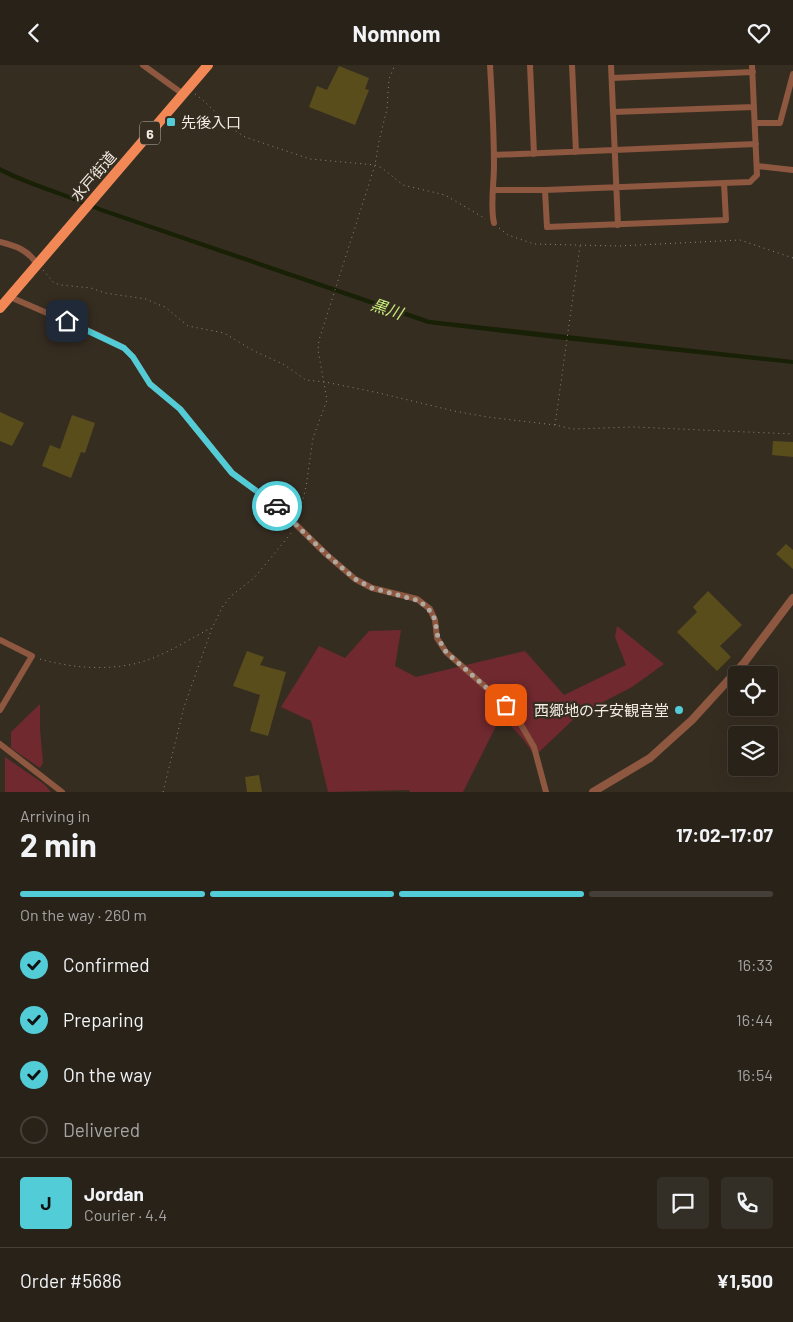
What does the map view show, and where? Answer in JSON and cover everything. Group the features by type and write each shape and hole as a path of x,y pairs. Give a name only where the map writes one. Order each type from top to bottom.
{"highway":[{"name":"水戸街道","path":"0,308 208,65"}],"street":[{"path":"143,65 185,91"},
{"path":"490,65 494,155 492,214 494,223"},
{"path":"530,65 534,154"},
{"path":"572,65 576,151"},
{"path":"611,65 618,225"},
{"path":"494,190 616,188 750,182 757,175 752,68 612,78"},
{"path":"755,123 780,123 793,74"},
{"path":"613,112 754,107"},
{"path":"494,155 756,144"},
{"path":"757,166 793,170"},
{"path":"544,190 546,227 726,221 724,183"},
{"path":"0,242 28,252 38,263"},
{"path":"10,297 124,348 133,357 150,384 180,409 232,473 277,506 296,526 355,579 372,588 417,599 430,609 435,620 438,638 446,652 506,705 520,723 534,747 546,792"},
{"path":"593,792 650,758 692,720 755,650 793,598"},
{"path":"0,640 32,656 0,710"},
{"path":"0,744 62,792"}],"path":[{"path":"163,792 184,707 212,628 223,606 231,596 254,578 296,526 306,487 313,438 327,399 318,351 319,340 375,165 387,109 389,79 394,65"},
{"path":"185,91 204,100 237,132 256,142 310,159 375,165"},
{"path":"555,425 580,245"},
{"path":"38,263 54,283 146,299 165,307 188,326 224,333 254,351 283,363 306,380 325,382 454,411 573,429 642,427 793,434"},
{"path":"32,656 58,664 84,667 126,665 152,659 212,628"}],"shaded area":[{"path":"617,626 664,664 632,687 578,715 535,756 523,739 501,716 463,792 410,792 409,790 328,792 311,721 281,707 319,646 345,658 369,631 401,630 395,666 416,677 525,651 564,695 626,665 615,637"},
{"path":"40,704 43,763 40,768 11,748 11,732"},
{"path":"5,757 44,784 51,792 5,792"}],"water":[{"name":"黒川","path":"0,167 102,208 430,320 793,360 793,364 428,324 101,212 12,178 0,172"}],"building":[{"path":"339,66 369,78 365,89 369,90 355,125 309,107 317,86 327,90"},
{"path":"0,412 24,423 12,446 0,441"},
{"path":"72,415 95,423 85,453 81,452 71,478 42,466 50,445 60,449"},
{"path":"773,441 793,442 793,457 772,455"},
{"path":"786,544 793,550 793,569 776,554"},
{"path":"708,591 742,625 720,646 731,657 717,671 677,632 697,612 693,607"},
{"path":"247,651 264,657 260,665 286,672 268,736 250,731 260,695 233,686"},
{"path":"259,775 262,792 247,792 245,777"}],"way so far":[{"path":"277,506 296,526 355,579 372,588 417,599 430,609 435,620 436,633 441,646 451,658 506,705"}],"place":[{"name":"先後入口","path":"171,122"},
{"name":"西郷地の子安観音堂","path":"679,710"}],"route":[{"path":"67,321 124,348 133,357 156,391 180,409 232,473 277,506"}]}
